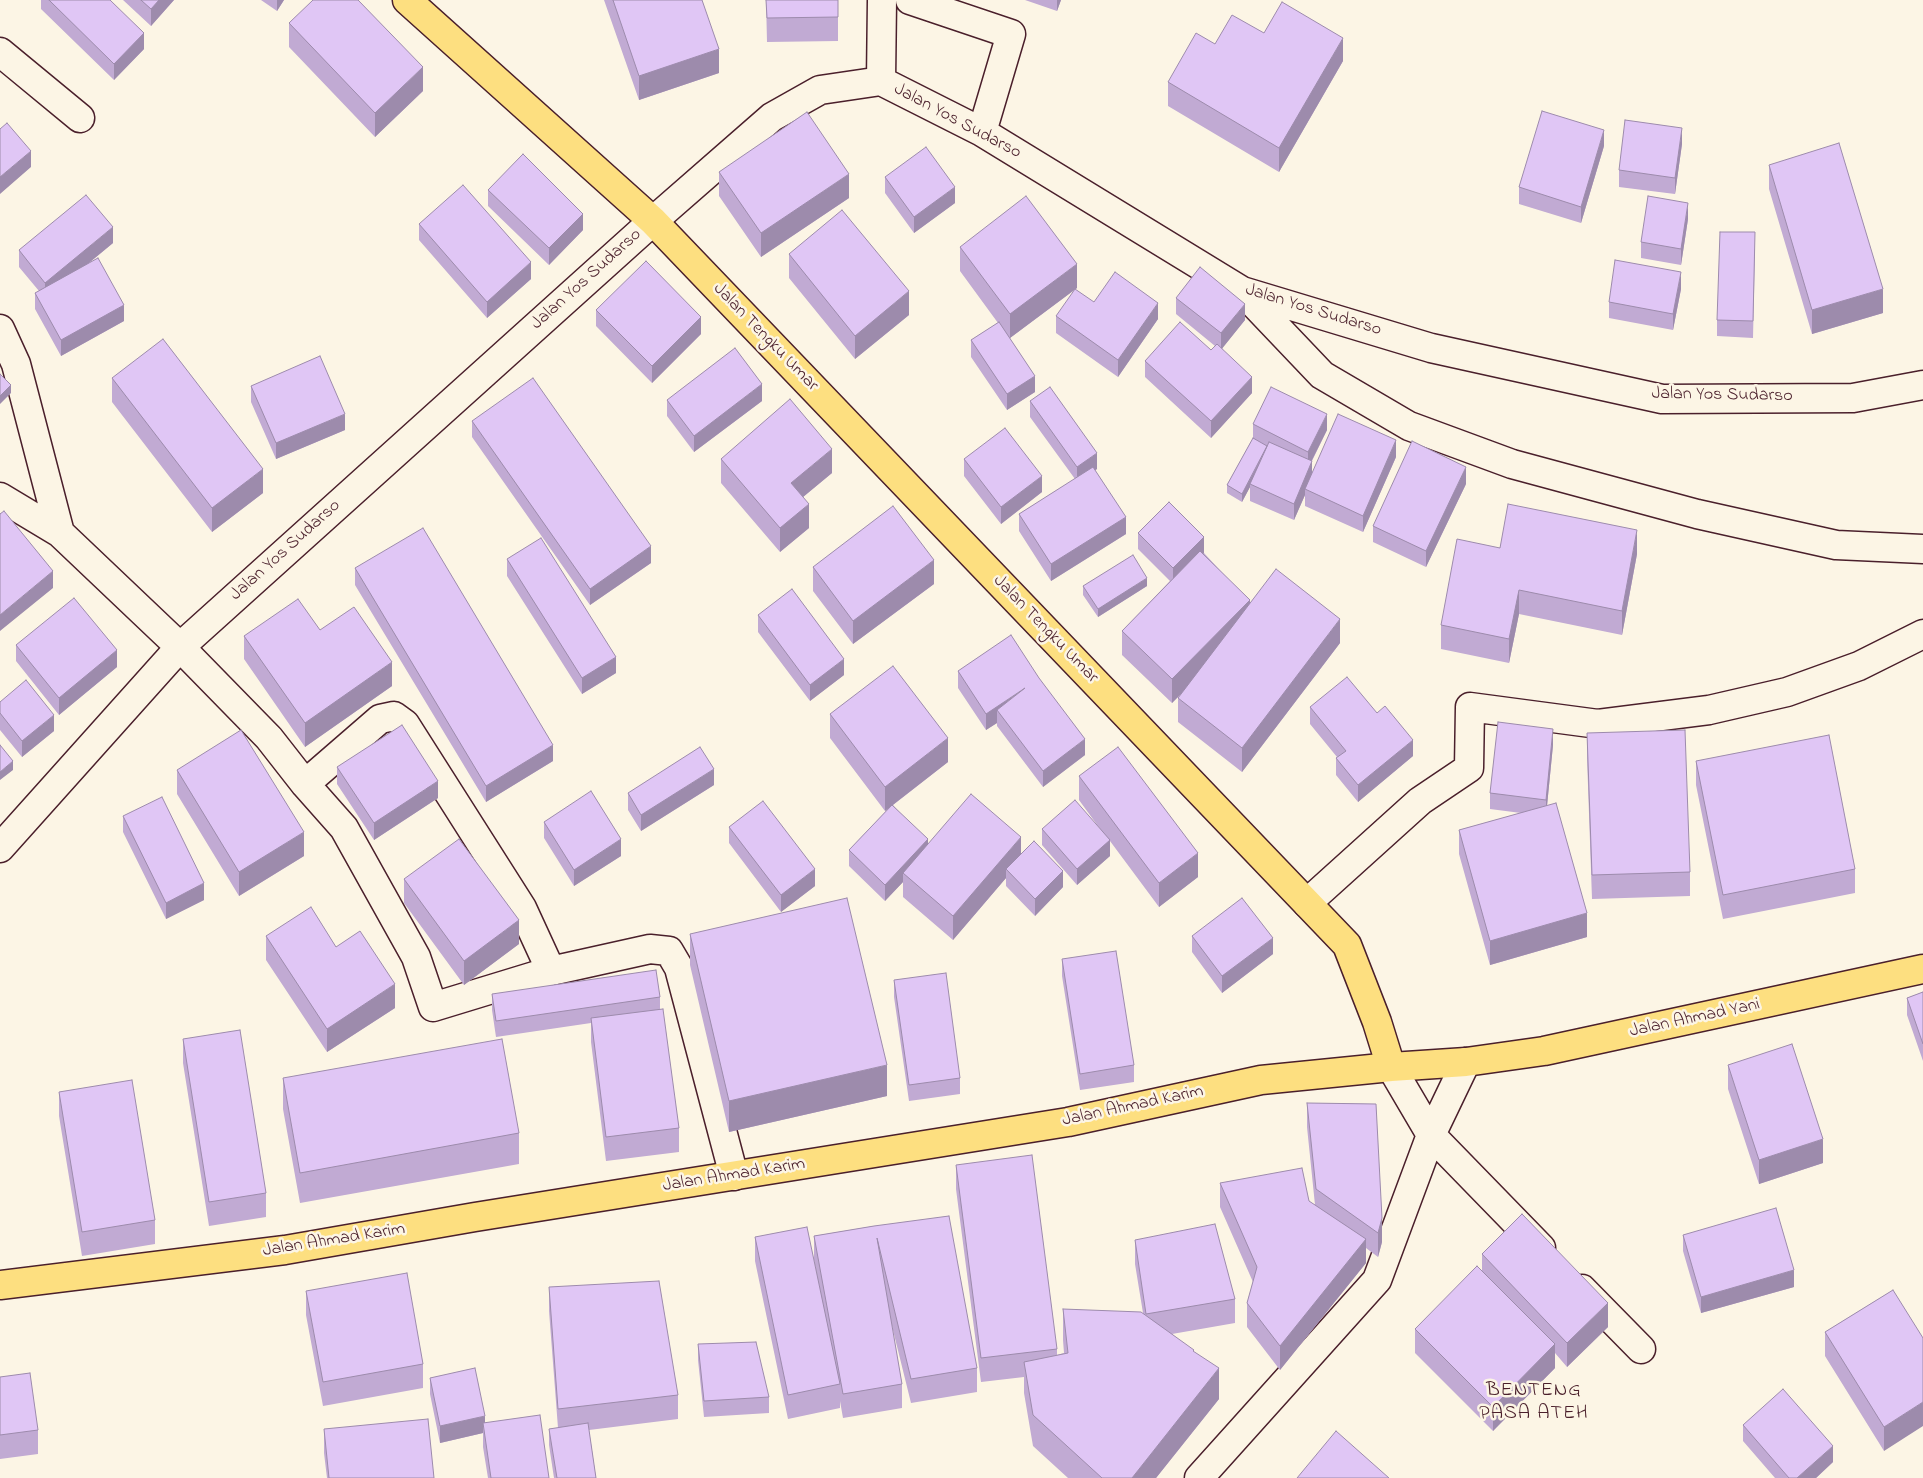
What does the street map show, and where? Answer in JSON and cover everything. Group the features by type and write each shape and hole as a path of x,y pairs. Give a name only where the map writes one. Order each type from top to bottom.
{"main road":[{"name":"Jalan Tengku Umar","path":"406,0 653,221 1347,945 1378,1022 1392,1067"},
{"name":"Jalan Ahmad Yani","path":"1466,1062 1544,1051 1923,969"},
{"name":"Jalan Ahmad Karim","path":"0,1285 285,1250 475,1217 1068,1122 1261,1080 1466,1062"}],"street":[{"path":"881,81 882,0"},
{"path":"910,0 1011,34 982,132"},
{"path":"0,52 80,118"},
{"name":"Jalan Yos Sudarso","path":"0,848 180,647 653,221 772,117 820,90 881,81 982,132 1242,291 1431,348 1662,399 1853,398 1922,387"},
{"path":"1242,291 1322,375 1409,426 1512,464 1697,514 1836,545 1923,549"},
{"path":"0,329 16,364 60,533"},
{"path":"0,497 60,533 180,647 269,738 305,784 344,828 416,957 433,1007 551,971 650,949 669,951 679,968 734,1176"},
{"path":"1307,903 1420,801 1469,768 1470,707 1598,724 1709,710 1787,692 1859,666 1923,634"},
{"path":"305,784 380,719 394,716 406,724 522,908 551,971"},
{"path":"1199,1478 1377,1280 1430,1135 1466,1062"},
{"path":"1392,1067 1430,1135 1641,1350"}],"building":[{"path":"49,0 110,0 144,33 114,64"},
{"path":"141,0 159,0 151,9"},
{"path":"313,0 358,0 423,67 375,113 289,23"},
{"path":"613,0 702,0 719,49 639,76"},
{"path":"766,0 838,0 838,17 767,18"},
{"path":"1282,2 1343,38 1279,148 1168,82 1196,33 1215,44 1232,15 1264,33"},
{"path":"1542,111 1604,130 1581,207 1519,187"},
{"path":"807,112 849,174 761,233 719,172"},
{"path":"1625,120 1682,128 1675,178 1619,170"},
{"path":"7,123 31,151 0,177 0,129"},
{"path":"1839,143 1883,289 1812,310 1769,165"},
{"path":"926,147 955,187 914,217 885,177"},
{"path":"523,154 583,214 549,248 488,190"},
{"path":"463,185 531,262 487,302 419,224"},
{"path":"86,195 113,227 45,283 19,250"},
{"path":"1026,196 1077,264 1010,314 960,247"},
{"path":"1648,196 1688,203 1681,249 1641,242"},
{"path":"842,210 909,291 855,336 789,254"},
{"path":"1720,232 1755,232 1753,321 1717,320"},
{"path":"98,258 124,305 61,340 35,293"},
{"path":"1615,260 1681,272 1673,314 1609,302"},
{"path":"646,261 701,317 652,366 596,310"},
{"path":"1200,267 1245,304 1221,333 1176,298"},
{"path":"1115,272 1158,303 1118,360 1056,316 1075,289 1094,302"},
{"path":"999,322 1035,376 1007,394 971,340"},
{"path":"1180,322 1211,350 1217,344 1252,377 1211,421 1145,361"},
{"path":"163,339 263,469 212,508 112,378"},
{"path":"735,348 762,384 694,436 667,400"},
{"path":"320,356 345,414 276,443 251,386"},
{"path":"0,374 11,385 0,396"},
{"path":"533,378 651,546 590,589 472,421"},
{"path":"1050,387 1097,453 1077,467 1030,401"},
{"path":"1271,387 1327,414 1308,452 1253,424"},
{"path":"790,399 832,449 791,483 809,504 780,528 721,459"},
{"path":"1338,414 1396,440 1363,516 1305,489"},
{"path":"1005,428 1042,476 1001,507 964,459"},
{"path":"1253,438 1267,446 1242,494 1227,485"},
{"path":"1412,441 1466,467 1426,551 1373,526"},
{"path":"1269,442 1312,461 1294,504 1250,484"},
{"path":"1093,467 1126,517 1051,564 1019,514"},
{"path":"1169,502 1204,537 1173,568 1138,533"},
{"path":"1508,504 1637,530 1622,611 1519,590 1509,639 1441,625 1457,539 1500,548"},
{"path":"893,506 934,560 853,621 813,567"},
{"path":"4,511 53,571 0,615 0,514"},
{"path":"423,528 553,745 486,786 355,568"},
{"path":"541,538 616,657 582,678 507,559"},
{"path":"1200,551 1250,600 1172,679 1122,631"},
{"path":"1133,555 1147,578 1098,609 1083,586"},
{"path":"1276,569 1340,619 1242,748 1178,698"},
{"path":"792,589 844,659 810,685 758,615"},
{"path":"74,598 117,650 59,698 16,645"},
{"path":"298,599 320,630 354,607 392,662 305,723 244,636"},
{"path":"1011,635 1039,678 1085,739 1043,771 997,710 1025,688 986,714 958,671"},
{"path":"893,666 948,738 885,787 830,714"},
{"path":"1347,677 1377,713 1385,706 1413,740 1358,785 1336,758 1346,751 1310,707"},
{"path":"26,680 54,715 22,741 0,713 0,702"},
{"path":"1498,722 1553,729 1546,800 1490,793"},
{"path":"402,725 438,781 374,823 337,767"},
{"path":"241,730 304,832 239,872 177,770"},
{"path":"1685,730 1690,872 1592,875 1587,733"},
{"path":"1829,735 1855,869 1723,895 1696,761"},
{"path":"0,745 13,761 0,772"},
{"path":"700,747 714,769 641,815 628,793"},
{"path":"1118,747 1198,853 1159,883 1079,776"},
{"path":"591,791 621,839 574,870 544,822"},
{"path":"971,794 1021,837 953,916 903,873"},
{"path":"162,797 204,883 166,903 123,816"},
{"path":"1075,800 1110,840 1077,869 1042,829"},
{"path":"763,801 815,869 781,895 729,827"},
{"path":"1556,803 1587,913 1490,941 1459,830"},
{"path":"892,805 928,839 885,885 849,850"},
{"path":"459,839 519,920 464,961 404,879"},
{"path":"1034,841 1063,871 1035,899 1006,869"},
{"path":"847,898 887,1065 729,1101 690,934"},
{"path":"1242,898 1273,938 1222,976 1192,936"},
{"path":"311,907 336,947 360,931 395,984 327,1029 266,936"},
{"path":"1116,951 1134,1065 1080,1074 1062,959"},
{"path":"656,970 660,997 496,1021 492,994"},
{"path":"946,973 960,1078 909,1085 894,980"},
{"path":"1923,992 1923,1044 1907,998"},
{"path":"663,1009 679,1128 606,1137 591,1018"},
{"path":"240,1030 266,1193 209,1202 183,1039"},
{"path":"502,1039 519,1133 300,1173 283,1078"},
{"path":"1792,1044 1823,1139 1759,1160 1728,1065"},
{"path":"132,1080 155,1220 82,1232 59,1092"},
{"path":"1307,1103 1376,1104 1382,1218 1378,1233 1316,1189"},
{"path":"1032,1155 1057,1349 981,1358 956,1165"},
{"path":"1302,1168 1309,1201 1366,1239 1280,1346 1247,1303 1257,1267 1220,1183"},
{"path":"1776,1208 1794,1270 1701,1297 1683,1235"},
{"path":"1522,1214 1608,1303 1567,1343 1482,1254"},
{"path":"949,1216 977,1368 911,1379 877,1238 902,1384 843,1394 814,1236"},
{"path":"1215,1224 1235,1299 1146,1314 1135,1240"},
{"path":"807,1227 840,1384 788,1395 755,1237"},
{"path":"1477,1266 1555,1344 1493,1407 1415,1329"},
{"path":"407,1273 423,1364 323,1382 306,1291"},
{"path":"659,1281 678,1395 558,1409 549,1287"},
{"path":"1893,1290 1923,1338 1923,1402 1884,1427 1825,1332"},
{"path":"1063,1309 1141,1312 1219,1368 1132,1478 1102,1478 1033,1415 1024,1362 1068,1353"},
{"path":"756,1342 769,1397 704,1401 698,1344"},
{"path":"475,1368 485,1416 440,1426 430,1378"},
{"path":"30,1373 38,1430 0,1435 0,1377"},
{"path":"1783,1389 1833,1446 1797,1478 1789,1478 1743,1425"},
{"path":"540,1415 549,1478 491,1478 483,1423"},
{"path":"428,1419 434,1478 329,1478 324,1429"},
{"path":"588,1423 596,1478 557,1478 549,1429"},
{"path":"1336,1431 1389,1478 1297,1478"}],"district":[{"name":"BENTENG PASA ATEH","path":"1534,1404"}]}
